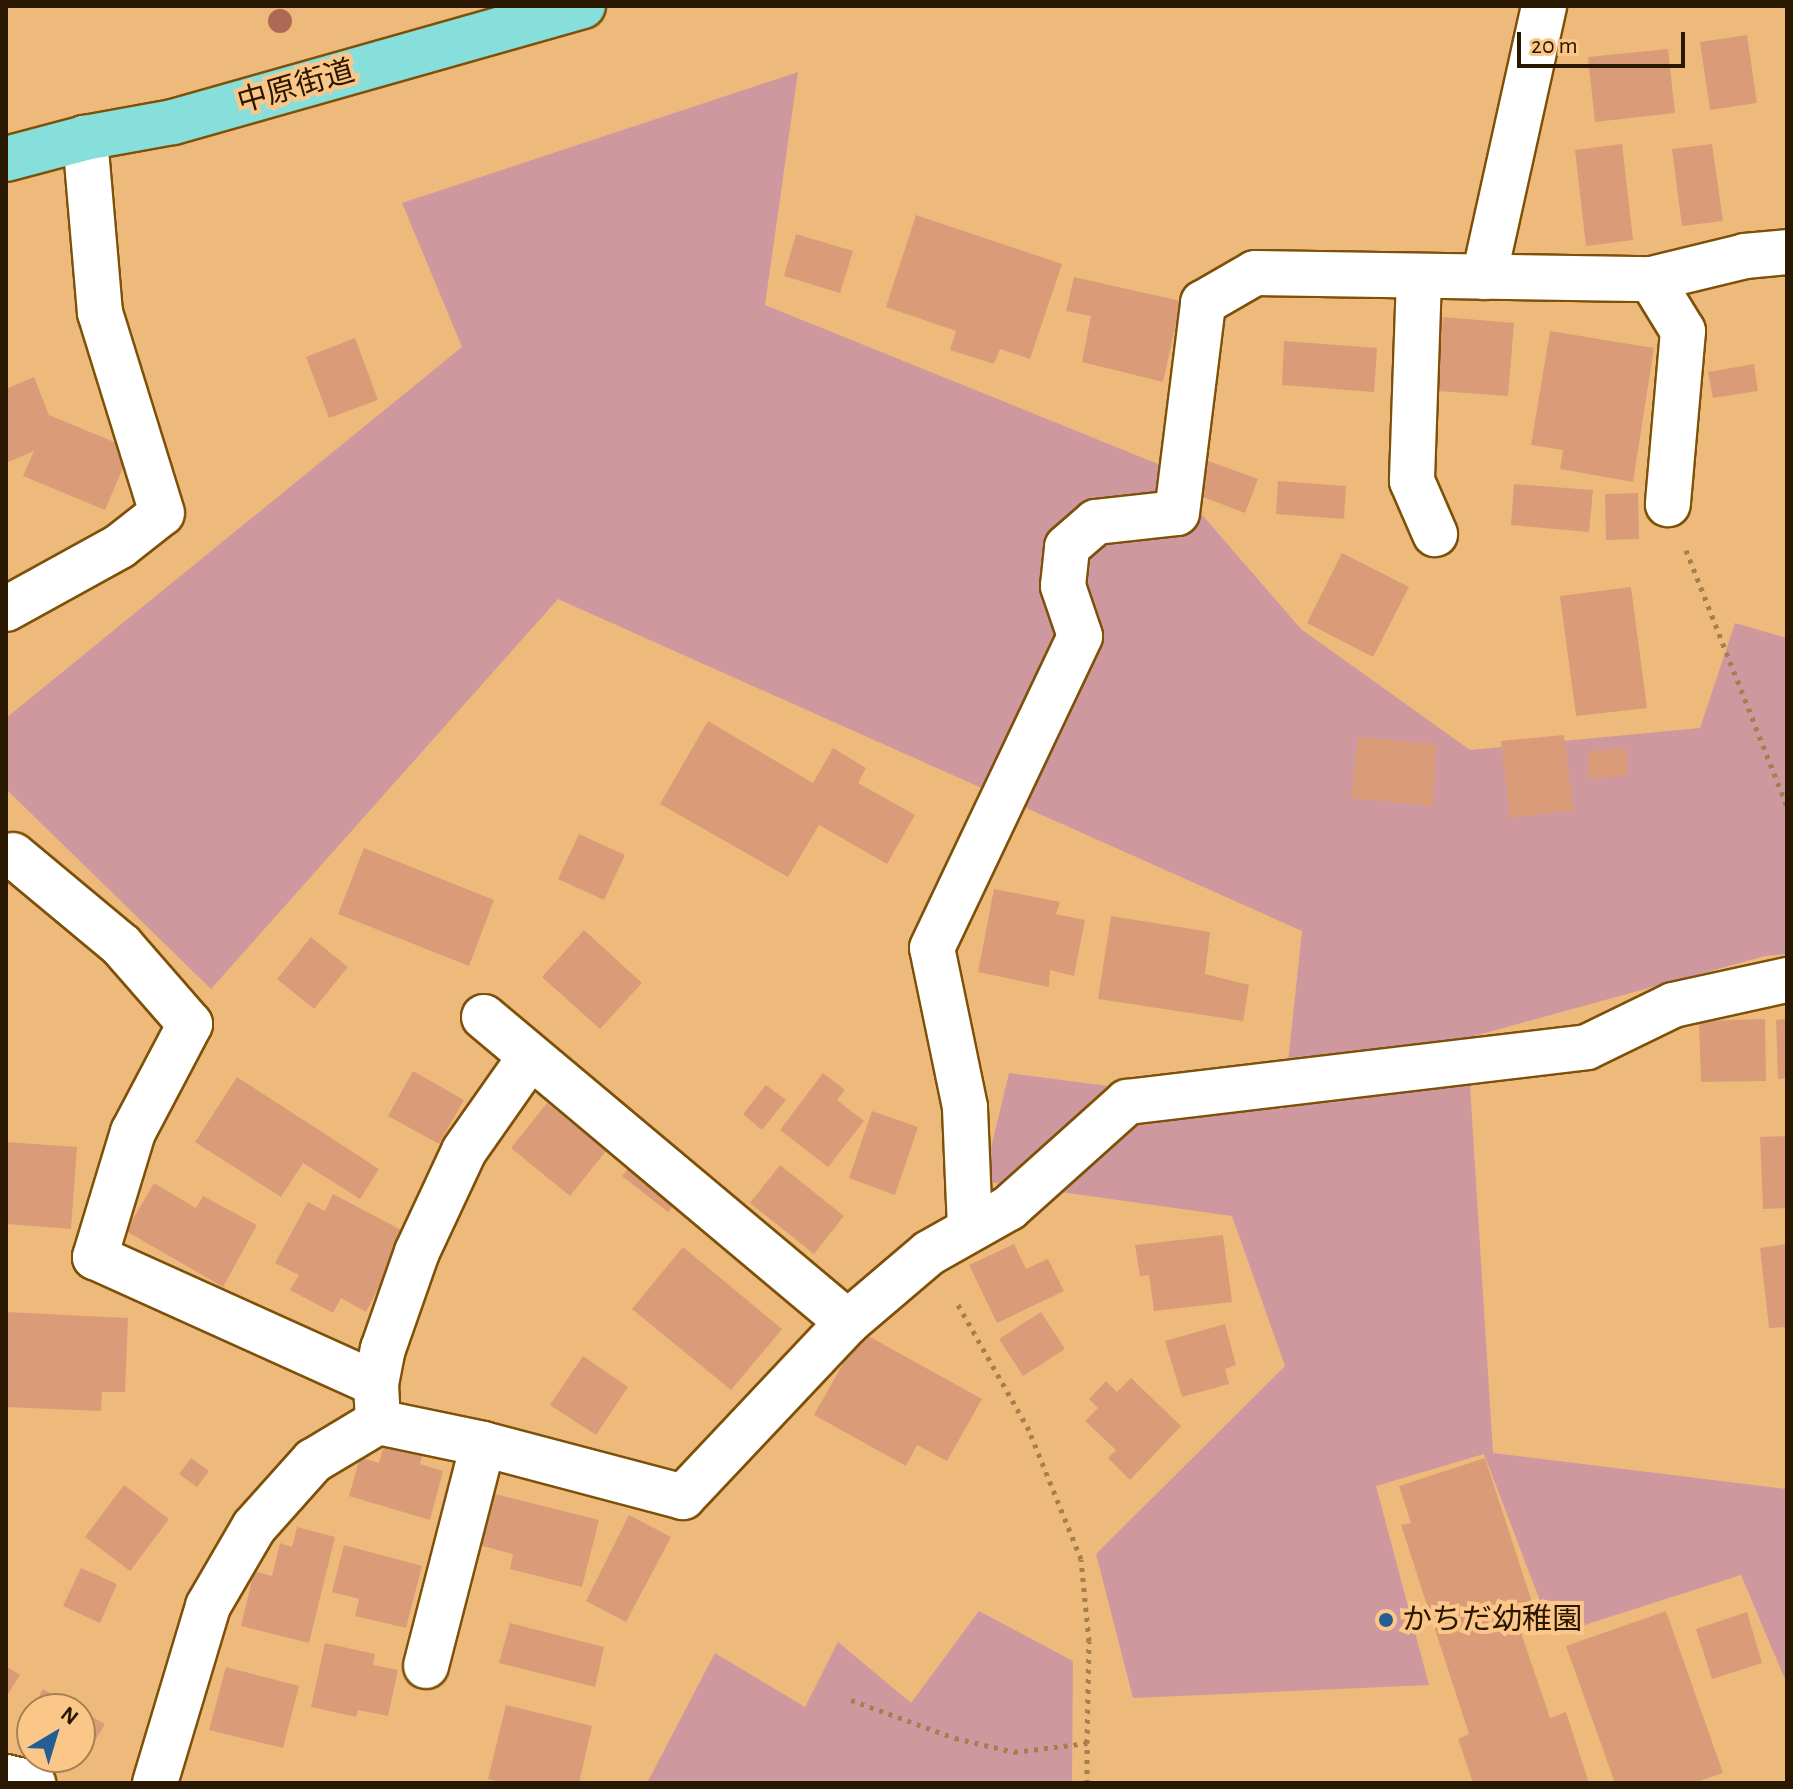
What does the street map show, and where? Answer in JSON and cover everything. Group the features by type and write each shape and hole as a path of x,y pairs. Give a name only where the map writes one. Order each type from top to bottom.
{"main road":[{"name":"中原街道","path":"6,159 85,138 173,122 583,6"}],"street":[{"path":"1484,277 1544,6"},
{"path":"6,609 120,546 162,513 100,313 85,138"},
{"path":"970,1228 965,1107 932,948 1080,636 1063,586 1067,547 1096,522 1177,513 1203,303 1255,273 1419,278 1651,279 1745,256 1787,252"},
{"path":"1419,278 1412,481 1435,534"},
{"path":"1651,279 1683,331 1668,504"},
{"path":"8,854 121,945 190,1024 133,1132 95,1257 377,1403 483,1444 683,1497 848,1322 929,1253 1009,1208 1127,1102 1587,1047 1673,1005 1787,980"},
{"path":"484,1017 848,1322"},
{"path":"155,1783 208,1606 254,1527 313,1461 377,1403 383,1349 417,1252 464,1151 530,1057"},
{"path":"426,1666 483,1444"},
{"path":"6,1777 33,1783"}],"path":[{"path":"1668,504 1787,806"},
{"path":"929,1253 1029,1430 1081,1559 1089,1641 1087,1783"},
{"path":"851,1700 955,1738 1014,1752 1087,1743"}],"shaded area":[{"path":"798,72 765,305 1158,464 1301,629 1470,750 1700,728 1735,623 1787,638 1787,954 1765,956 1467,1038 1493,1453 1787,1489 1787,1684 1741,1575 1553,1635 1484,1454 1376,1486 1429,1685 1133,1698 1096,1554 1285,1366 1232,1216 983,1181 1009,1073 1283,1109 1302,931 558,599 211,989 6,789 6,718 462,347 402,203"},
{"path":"979,1611 1073,1661 1072,1783 647,1783 715,1653 805,1707 838,1642 911,1703"}],"building":[{"path":"1747,35 1757,103 1710,110 1700,42"},
{"path":"1668,49 1675,113 1595,122 1588,57"},
{"path":"1622,144 1633,240 1586,246 1575,150"},
{"path":"1712,144 1723,221 1682,226 1672,149"},
{"path":"916,215 1062,264 1030,359 1000,349 994,364 950,350 956,331 886,307"},
{"path":"796,234 853,251 840,293 784,276"},
{"path":"1074,277 1181,301 1163,382 1082,362 1091,316 1066,311"},
{"path":"1443,317 1514,323 1508,396 1437,391"},
{"path":"1550,331 1654,348 1633,482 1560,469 1563,450 1531,445"},
{"path":"355,338 378,400 329,418 306,357"},
{"path":"1284,341 1377,348 1374,392 1282,385"},
{"path":"1754,364 1758,391 1713,398 1708,372"},
{"path":"34,377 49,415 131,449 105,510 23,476 34,451 6,463 6,389"},
{"path":"1208,461 1258,479 1245,513 1195,494"},
{"path":"1278,481 1346,486 1344,519 1276,514"},
{"path":"1514,484 1593,490 1589,532 1511,525"},
{"path":"1638,493 1639,539 1606,540 1605,494"},
{"path":"1342,553 1409,587 1373,657 1307,623"},
{"path":"1631,587 1647,708 1576,716 1560,596"},
{"path":"708,721 813,783 833,748 866,768 858,783 915,815 887,864 819,825 788,877 660,804"},
{"path":"1564,735 1574,810 1510,818 1501,741"},
{"path":"1358,737 1436,744 1433,806 1351,798"},
{"path":"1626,748 1628,775 1588,779 1588,751"},
{"path":"579,834 625,855 604,900 558,879"},
{"path":"364,848 494,900 469,966 338,914"},
{"path":"994,889 1060,902 1056,914 1085,920 1074,976 1050,970 1049,987 978,972"},
{"path":"1111,916 1210,932 1205,974 1249,985 1243,1021 1098,999"},
{"path":"584,930 642,983 600,1029 542,977"},
{"path":"311,937 348,967 314,1009 277,979"},
{"path":"1765,1019 1766,1081 1701,1082 1699,1021"},
{"path":"1787,1019 1787,1078 1778,1079 1776,1020"},
{"path":"413,1071 464,1100 439,1144 388,1116"},
{"path":"823,1073 845,1090 837,1100 864,1121 828,1167 780,1130"},
{"path":"237,1077 379,1169 360,1199 303,1163 281,1197 195,1142"},
{"path":"766,1085 786,1100 762,1130 743,1114"},
{"path":"547,1103 606,1151 570,1196 511,1148"},
{"path":"872,1111 918,1127 895,1195 849,1178"},
{"path":"1787,1136 1787,1208 1763,1209 1760,1137"},
{"path":"6,1142 77,1147 71,1229 6,1224"},
{"path":"634,1161 680,1197 668,1212 622,1176"},
{"path":"780,1165 844,1216 814,1254 750,1203"},
{"path":"154,1183 196,1208 203,1196 257,1225 223,1287 126,1231"},
{"path":"333,1194 407,1233 366,1312 341,1298 333,1313 290,1290 299,1275 275,1263 308,1202 325,1211"},
{"path":"1223,1235 1232,1302 1154,1311 1149,1275 1140,1276 1135,1245"},
{"path":"1014,1244 1026,1269 1048,1259 1064,1291 997,1323 969,1265"},
{"path":"1787,1244 1787,1327 1769,1328 1760,1248"},
{"path":"683,1247 782,1329 731,1390 632,1309"},
{"path":"6,1312 128,1318 125,1392 102,1392 101,1411 6,1407"},
{"path":"1041,1312 1065,1349 1023,1376 999,1339"},
{"path":"1225,1324 1236,1365 1225,1369 1229,1384 1182,1397 1165,1341"},
{"path":"861,1332 982,1399 947,1461 917,1445 906,1466 814,1415"},
{"path":"583,1356 628,1387 596,1435 550,1405"},
{"path":"1131,1378 1181,1426 1130,1480 1108,1458 1116,1450 1085,1421 1098,1408 1089,1399 1106,1381 1117,1392"},
{"path":"385,1442 423,1454 420,1464 443,1471 430,1520 349,1496 360,1457 379,1463"},
{"path":"191,1458 209,1471 197,1487 179,1474"},
{"path":"1485,1458 1533,1605 1514,1612 1550,1718 1566,1712 1589,1783 1473,1783 1458,1739 1469,1734 1401,1525 1411,1523 1399,1486"},
{"path":"124,1485 169,1519 130,1571 85,1537"},
{"path":"491,1493 599,1520 582,1587 510,1569 513,1554 479,1545"},
{"path":"629,1515 671,1537 626,1622 586,1601"},
{"path":"297,1527 335,1537 309,1643 241,1626 254,1571 272,1576 280,1543 292,1547"},
{"path":"344,1545 422,1566 406,1628 355,1616 359,1599 332,1592"},
{"path":"81,1568 117,1584 100,1623 63,1606"},
{"path":"1666,1611 1723,1773 1694,1783 1615,1783 1566,1646"},
{"path":"1747,1612 1762,1663 1712,1679 1696,1629"},
{"path":"510,1623 604,1647 595,1687 499,1663"},
{"path":"325,1643 375,1654 373,1665 398,1670 388,1716 358,1710 356,1717 311,1707"},
{"path":"6,1666 20,1675 6,1697"},
{"path":"226,1667 299,1686 283,1748 209,1730"},
{"path":"506,1705 592,1726 579,1783 505,1783 488,1779"},
{"path":"96,1719 105,1724 96,1739"}],"place":[{"name":"かちだ幼稚園","path":"1386,1620"}]}
